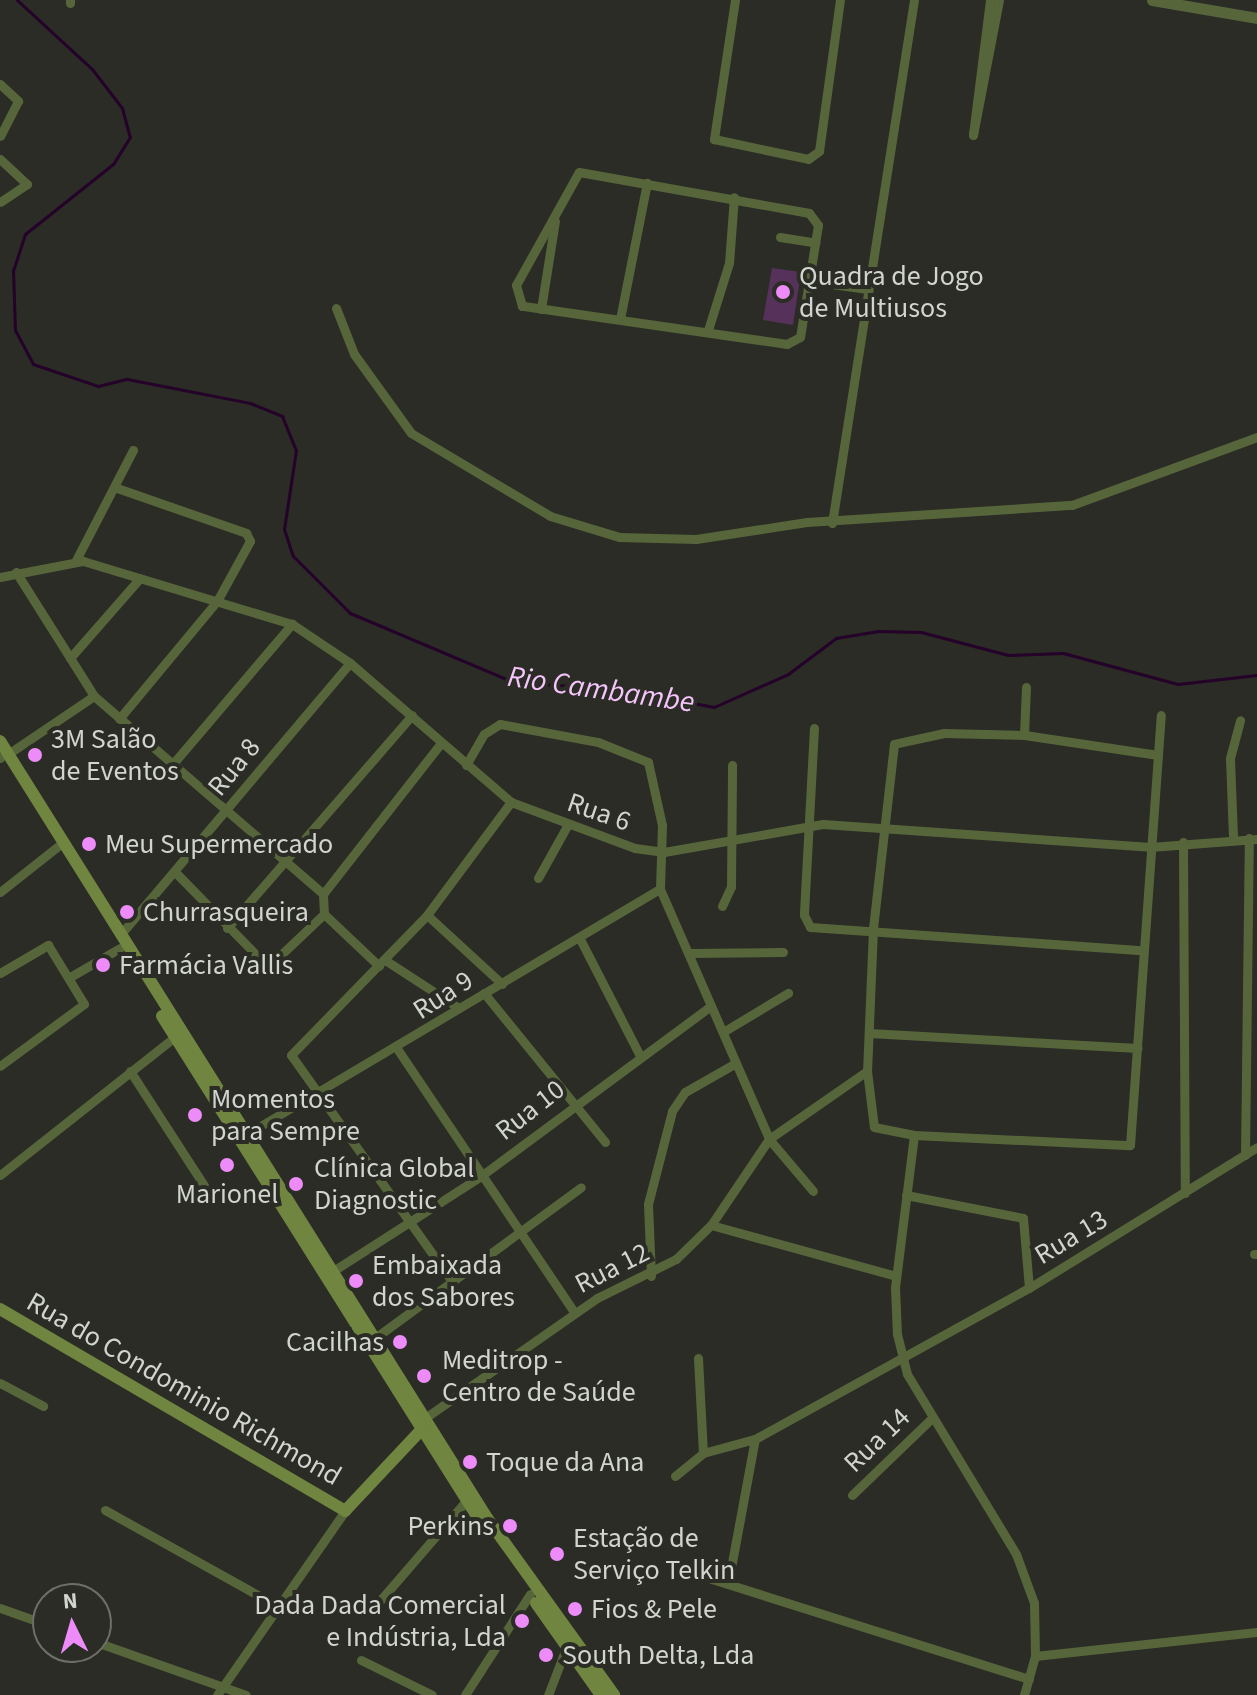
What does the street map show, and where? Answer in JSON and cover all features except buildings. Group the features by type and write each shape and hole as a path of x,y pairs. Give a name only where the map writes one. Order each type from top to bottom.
{"main road":[{"path":"0,741 2,756 57,847 247,1134 375,1338 466,1501 601,1695"},
{"path":"2,756 120,941 175,1037 423,1424 614,1695"},
{"name":"Rua do Condominio Richmond","path":"0,1309 345,1511"},
{"path":"345,1511 423,1424"}],"street":[{"path":"735,0 714,139 808,159 819,151 840,0"},
{"path":"832,523 914,0"},
{"path":"990,0 973,135 999,0"},
{"path":"1152,0 1179,2 1257,18"},
{"path":"0,84 18,101 0,136"},
{"path":"0,159 27,184 0,202"},
{"path":"579,172 734,197 809,213 818,225 802,332 793,343 522,306 516,285 579,172"},
{"path":"620,319 647,183"},
{"path":"708,330 729,263 734,197"},
{"path":"541,309 555,216"},
{"path":"780,237 816,243"},
{"path":"810,281 867,289"},
{"path":"336,308 354,354 411,433 550,516 593,532 654,541 832,523 1072,505 1257,437"},
{"path":"76,560 117,488 133,450"},
{"path":"117,488 250,537 217,601 119,719"},
{"name":"Rua 6","path":"0,577 76,560 292,624 350,663 511,802 567,826 664,852 808,827 885,828 1150,847 1233,837 1253,839"},
{"path":"16,572 94,696 171,766 291,862 323,894"},
{"path":"70,658 140,578"},
{"path":"171,766 292,624"},
{"name":"Rua 8","path":"70,977 120,941 350,663"},
{"path":"1024,735 1026,687"},
{"path":"2,756 94,696"},
{"path":"227,928 291,862 412,715"},
{"path":"1158,755 1024,735 944,733 894,744 873,929 867,1071 874,1127 914,1135 1123,1148 1132,1137 1141,950 1158,755 1161,715"},
{"path":"1233,837 1230,758 1240,720"},
{"path":"466,765 484,734 500,724 644,758 654,777 664,852 660,889 691,953 734,1064 769,1139 813,1191"},
{"path":"814,728 806,922 1141,950"},
{"path":"441,743 323,894 324,914 382,963 459,1008"},
{"path":"722,906 731,887 732,765"},
{"path":"451,1280 292,1051 427,915 511,802"},
{"path":"538,878 567,826"},
{"path":"1245,1155 1253,839"},
{"path":"1183,842 1185,1193"},
{"path":"0,892 57,847"},
{"path":"177,874 227,928 273,966 324,914"},
{"name":"Rua 9","path":"247,1134 319,1091 398,1050 459,1008 581,941 660,889"},
{"path":"427,915 502,984"},
{"path":"581,941 639,1054"},
{"path":"0,973 44,944 70,977 82,1010 0,1066"},
{"path":"691,953 783,952"},
{"path":"484,993 570,1107 605,1142"},
{"path":"723,1032 788,993"},
{"name":"Rua 10","path":"333,1271 481,1176 639,1054 711,1006"},
{"path":"869,1033 1138,1048"},
{"path":"0,1175 175,1037"},
{"path":"398,1050 574,1312"},
{"path":"651,1276 648,1204 672,1111 685,1092 734,1064"},
{"path":"130,1071 211,1196"},
{"name":"Rua 12","path":"423,1424 574,1312 651,1276 711,1225 769,1139 867,1071"},
{"path":"914,1135 896,1276 903,1356 933,1417 1016,1554 1034,1603 1035,1656 1024,1695"},
{"name":"Rua 13","path":"703,1453 755,1439 1029,1288 1257,1147"},
{"path":"375,1338 451,1280 520,1235 581,1187"},
{"path":"906,1195 1023,1218 1029,1288"},
{"path":"711,1225 896,1276"},
{"path":"675,1476 703,1453 698,1358"},
{"path":"0,1383 43,1406"},
{"name":"Rua 14","path":"852,1495 933,1417"},
{"path":"728,1584 755,1439"},
{"path":"371,1611 466,1501"},
{"path":"105,1510 274,1604"},
{"path":"218,1690 274,1604 345,1511"},
{"path":"699,1575 1029,1679"},
{"path":"465,1695 530,1594"},
{"path":"0,1608 32,1619"},
{"path":"1035,1656 1257,1632"},
{"path":"112,1648 218,1690 246,1695"},
{"path":"548,1695 566,1648"},
{"path":"361,1660 432,1695"},
{"path":"398,1695 404,1683"}],"shaded area":[{"name":"Quadra de Jogo de Multiusos","path":"772,268 801,272 793,325 763,320"}],"waterway":[{"name":"Rio Cambambe","path":"17,0 92,69 122,108 130,137 113,164 25,234 13,270 15,330 33,364 98,386 127,379 250,403 282,416 296,450 284,529 293,556 350,613 513,682 616,689 714,707 788,674 836,638 878,631 921,632 1008,655 1063,653 1178,684 1257,675"}],"place":[{"name":"Quadra de Jogo de Multiusos","path":"783,292"},
{"name":"3M Salão de Eventos","path":"35,755"},
{"name":"Meu Supermercado","path":"89,844"},
{"name":"Churrasqueira","path":"127,912"},
{"name":"Farmácia Vallis","path":"103,965"},
{"name":"Momentos para Sempre","path":"195,1115"},
{"name":"Marionel","path":"227,1165"},
{"name":"Clínica Global Diagnostic","path":"296,1184"},
{"name":"Embaixada dos Sabores","path":"356,1281"},
{"name":"Cacilhas","path":"400,1342"},
{"name":"Meditrop - Centro de Saúde","path":"424,1376"},
{"name":"Toque da Ana","path":"470,1462"},
{"name":"Perkins","path":"510,1526"},
{"name":"Estação de Serviço Telkin","path":"557,1554"},
{"name":"Fios & Pele","path":"575,1609"},
{"name":"Dada Dada Comercial e Indústria, Lda","path":"522,1621"},
{"name":"South Delta, Lda","path":"546,1655"}]}
